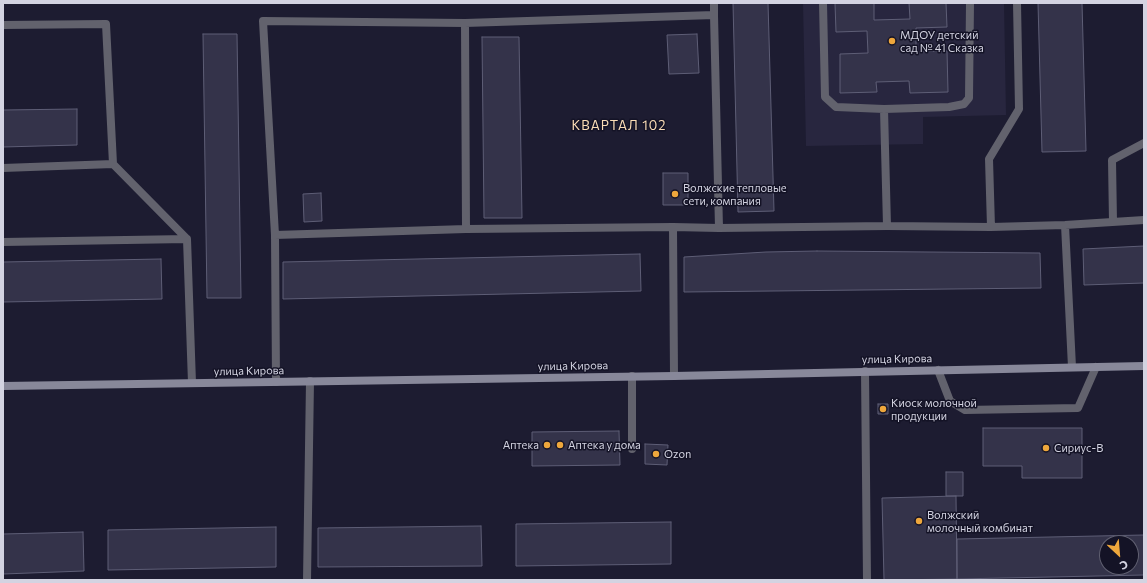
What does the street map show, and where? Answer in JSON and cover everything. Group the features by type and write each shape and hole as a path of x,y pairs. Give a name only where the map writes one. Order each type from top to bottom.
{"street":[{"name":"улица Кирова","path":"3,386 674,376 1144,366"}],"lane":[{"path":"714,3 719,228"},
{"path":"823,3 825,96 836,108 884,109 949,107 964,104 969,98 970,3"},
{"path":"991,226 989,159 1019,109 1017,3"},
{"path":"276,382 275,235 263,21 466,23 714,15"},
{"path":"466,23 466,229"},
{"path":"3,25 106,24 113,164 187,239 192,383"},
{"path":"884,109 887,226"},
{"path":"1113,222 1112,160 1144,143"},
{"path":"3,168 113,164"},
{"path":"275,235 466,229 1065,225 1144,220"},
{"path":"1065,225 1072,367"},
{"path":"673,227 674,376"},
{"path":"3,242 187,239"},
{"path":"938,370 950,401 965,410 1078,408 1096,367"},
{"path":"865,371 867,580"},
{"path":"632,376 632,449"},
{"path":"307,580 310,381"}],"shaded area":[{"path":"803,3 1004,3 1006,115 923,117 923,144 806,146"}],"building":[{"path":"733,3 768,3 774,211 738,212"},
{"name":"МДОУ детский сад № 41 Сказка","path":"835,3 874,3 874,20 910,19 909,3 946,3 947,27 916,28 916,52 947,51 948,92 910,93 909,81 876,82 877,92 840,93 840,54 868,53 867,31 836,32"},
{"path":"1038,3 1082,3 1086,151 1042,152"},
{"path":"203,34 237,34 241,298 207,298"},
{"path":"697,34 699,73 669,74 667,35"},
{"path":"482,37 519,37 522,218 484,218"},
{"path":"77,109 77,145 3,147 3,110"},
{"name":"Волжские тепловые сети, компания","path":"663,173 688,173 688,205 663,205"},
{"path":"321,193 322,221 304,222 303,194"},
{"path":"1144,246 1144,283 1084,285 1083,249"},
{"path":"766,252 1040,253 1041,288 684,292 684,257"},
{"path":"640,254 641,291 283,299 283,262"},
{"path":"161,259 162,299 3,302 3,262"},
{"name":"Киоск молочной продукции","path":"878,404 888,404 888,414 878,414"},
{"path":"983,428 1082,428 1082,478 1022,478 1022,466 983,466"},
{"path":"619,431 620,465 532,466 532,432"},
{"name":"Ozon","path":"645,444 668,445 667,465 645,464"},
{"path":"946,472 963,472 963,496 946,496"},
{"name":"Волжский молочный комбинат","path":"956,496 957,579 884,580 882,498"},
{"path":"671,522 671,564 516,566 516,524"},
{"path":"481,526 482,566 318,567 318,528"},
{"path":"276,527 276,567 108,570 108,530"},
{"path":"83,532 84,571 3,574 3,534"},
{"path":"1139,535 1144,535 1144,575 957,579 957,539 1099,536 1099,575 1139,575"}],"place":[{"name":"МДОУ детский сад № 41 Сказка","path":"892,41"},
{"name":"Волжские тепловые сети, компания","path":"675,194"},
{"name":"Киоск молочной продукции","path":"883,409"},
{"name":"Аптека","path":"547,445"},
{"name":"Аптека у дома","path":"560,445"},
{"name":"Сириус-В","path":"1046,448"},
{"name":"Ozon","path":"656,454"},
{"name":"Волжский молочный комбинат","path":"919,521"}],"district":[{"name":"КВАРТАЛ 102","path":"619,126"}]}
